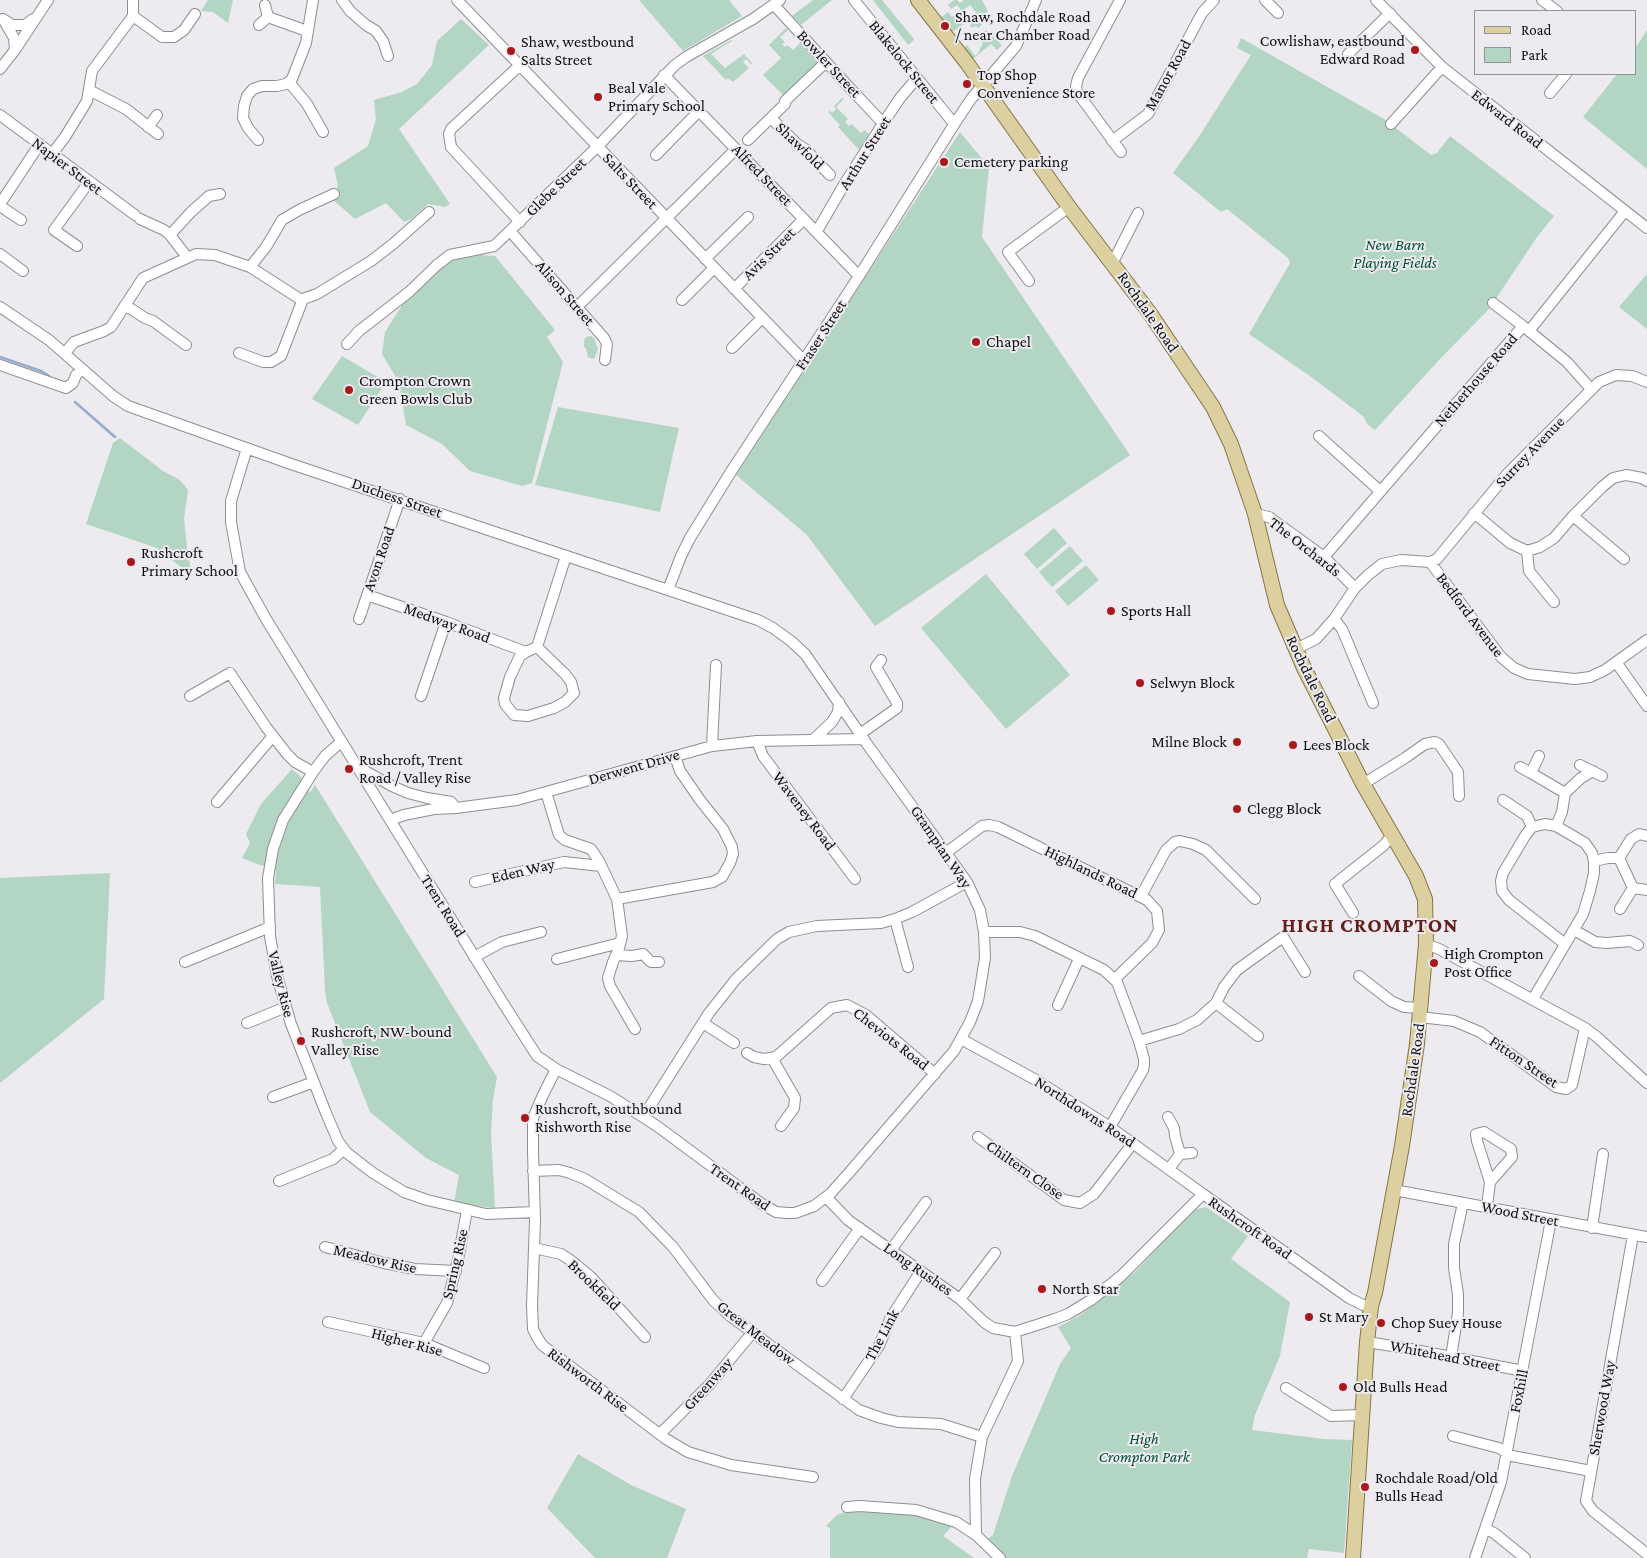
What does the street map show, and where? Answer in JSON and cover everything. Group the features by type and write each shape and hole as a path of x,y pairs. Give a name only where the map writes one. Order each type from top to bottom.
{"main road":[{"name":"Rochdale Road","path":"918,0 983,85 1069,207 1113,262 1213,408 1231,444 1255,514 1277,605 1296,649 1363,784 1416,876 1425,899 1426,944 1420,1013 1406,1120 1375,1293 1371,1306 1367,1342 1353,1558"}],"street":[{"path":"0,68 16,50 48,0"},
{"path":"52,154 87,101 92,71 134,16 133,0"},
{"path":"258,140 248,128 243,118 247,96 254,89 262,86 277,86 292,79 306,43 313,0"},
{"path":"342,0 350,11 376,31 383,41 388,56"},
{"name":"Salts Street","path":"457,0 804,361"},
{"name":"Blakelock Street","path":"854,0 955,123"},
{"name":"Fraser Street","path":"668,590 690,538 732,470 859,276 971,99 1016,46 1036,0"},
{"path":"1120,0 1078,78 1076,86 1077,92 1121,152"},
{"name":"Manor Road","path":"1112,141 1148,114 1202,13 1214,0"},
{"path":"1265,0 1278,13"},
{"name":"Edward Road","path":"1376,0 1442,67 1647,228"},
{"path":"1542,0 1557,10"},
{"name":"Bowler Street","path":"777,2 826,62 879,119 884,122"},
{"name":"Glebe Street","path":"347,344 358,331 409,292 450,255 494,246 597,146 664,75 686,57 777,2"},
{"path":"266,5 268,17"},
{"path":"1348,54 1390,13"},
{"path":"134,16 162,37 168,37 184,30 195,14"},
{"path":"1,17 12,25 25,25 38,16"},
{"path":"1,17 14,38 16,50"},
{"path":"268,17 307,32"},
{"path":"259,25 268,17"},
{"path":"748,140 826,62"},
{"path":"519,66 449,134 451,147 520,222"},
{"path":"1391,124 1442,67"},
{"name":"Alfred Street","path":"664,75 859,276"},
{"path":"1550,93 1565,75"},
{"name":"Arthur Street","path":"817,231 884,122 900,98 917,78"},
{"path":"289,82 307,104 324,132"},
{"path":"89,90 126,109 158,134"},
{"path":"656,155 699,111"},
{"name":"Napier Street","path":"0,115 138,217 170,235"},
{"path":"148,127 157,115"},
{"name":"Shawfold","path":"771,118 797,144 806,149 830,175"},
{"path":"21,220 0,205 39,145"},
{"path":"577,307 736,149"},
{"path":"76,246 54,230 89,182"},
{"path":"187,257 170,235 209,196 220,194"},
{"path":"250,267 266,247 282,220 334,194"},
{"path":"1029,281 1008,252 1069,207"},
{"name":"Netherhouse Road","path":"1324,558 1380,491 1526,328 1625,210"},
{"path":"65,353 74,342 111,327 143,278 187,257 196,254 215,255 250,267 300,299 303,299 316,294 371,261 429,212"},
{"path":"1113,262 1138,213"},
{"path":"705,259 748,217"},
{"name":"Avis Street","path":"734,289 804,218"},
{"name":"Alison Street","path":"510,231 604,338 606,344 605,360"},
{"path":"0,254 23,271"},
{"path":"682,300 714,268"},
{"path":"238,353 264,362 272,362 281,356 303,299"},
{"path":"1493,303 1567,362 1591,389"},
{"path":"125,305 153,321 186,345"},
{"name":"Duchess Street","path":"0,306 65,353 113,396 128,406 400,500 758,620 791,641 805,654"},
{"path":"732,348 762,318"},
{"path":"0,364 66,388 73,383 76,375 82,368"},
{"name":"Surrey Avenue","path":"1430,562 1437,559 1508,473 1599,382 1616,375 1632,376 1647,382"},
{"path":"1319,436 1380,491"},
{"name":"Trent Road","path":"247,448 231,501 231,522 240,572 266,619 341,742 537,1056 556,1069 610,1096 643,1116 762,1204 776,1212 795,1213 814,1206 826,1197"},
{"path":"1474,513 1510,543 1527,551 1540,547 1554,538 1573,516 1613,478 1626,475 1642,478 1647,481"},
{"name":"Avon Road","path":"359,620 400,500"},
{"name":"The Orchards","path":"1255,514 1269,517 1324,558 1354,588 1334,619 1316,639 1296,649"},
{"path":"1573,516 1624,559"},
{"path":"1527,551 1529,571 1554,602"},
{"path":"537,647 572,682 574,693 566,702 554,708 528,716 514,715 505,704 504,698 510,677 520,656 537,647 566,556"},
{"path":"1354,588 1382,564 1401,560 1430,562"},
{"name":"Bedford Avenue","path":"1430,562 1501,657 1514,668 1528,674 1575,680 1590,677 1605,670 1647,640"},
{"name":"Medway Road","path":"367,595 526,652"},
{"path":"1334,619 1342,628 1373,703"},
{"path":"421,696 446,622"},
{"name":"Grampian Way","path":"805,654 967,882 980,910 984,932 985,958 978,1001 970,1022 954,1051 826,1197"},
{"path":"862,736 897,708 897,703 876,667 880,660"},
{"path":"1616,662 1647,706"},
{"path":"712,746 716,665"},
{"path":"190,696 230,673 287,754 295,762 313,772"},
{"path":"814,739 832,722 838,712 839,702"},
{"path":"216,802 273,736"},
{"name":"Derwent Drive","path":"390,820 434,809 517,800 712,746 757,741 862,736"},
{"name":"Waveney Road","path":"757,741 762,756 855,879"},
{"name":"Valley Rise","path":"341,742 325,756 313,772 283,820 273,849 268,878 270,928 277,976 286,1008 335,1134 344,1149 360,1164 404,1192 427,1200 486,1214 535,1212"},
{"path":"1363,784 1425,744 1435,742 1439,744 1458,772 1459,796"},
{"path":"616,899 713,882 722,877 730,863 733,854 732,847 723,829 680,771 675,756"},
{"path":"1531,773 1539,756"},
{"path":"1580,765 1602,776"},
{"path":"1520,768 1565,793"},
{"name":"Derwent Drive","path":"359,770 365,771 408,793 451,802 456,808"},
{"path":"1556,826 1562,812 1565,793 1581,778 1593,771"},
{"path":"546,792 559,836 591,849 616,899 622,936 608,978 610,986 636,1029"},
{"path":"1503,800 1527,816 1532,827"},
{"path":"1533,999 1583,914 1594,873 1592,853 1585,843 1556,826 1545,824 1532,827 1525,836 1503,873 1501,881 1502,891 1509,900 1565,944"},
{"name":"Highlands Road","path":"947,852 982,826 998,827 1147,900 1157,911 1159,930 1152,943 1115,979"},
{"path":"1619,858 1631,839 1639,834 1647,836"},
{"path":"1354,913 1336,884 1384,845 1392,835"},
{"path":"1141,896 1166,850 1175,842 1180,841 1206,850 1255,899"},
{"path":"1594,861 1619,858"},
{"path":"1619,858 1633,888"},
{"name":"Eden Way","path":"475,882 564,862 601,866"},
{"path":"643,1116 703,1023 736,979 777,939 789,932 817,926 880,923 895,919 912,912 967,882"},
{"path":"1633,888 1647,890"},
{"path":"1620,909 1633,888"},
{"path":"895,919 908,967"},
{"path":"185,962 270,928"},
{"path":"1574,930 1595,942 1607,944 1630,941 1638,945"},
{"path":"474,957 502,942 541,932"},
{"path":"984,932 1020,932 1035,936 1104,970 1117,982 1144,1059 1143,1070 1110,1127"},
{"path":"1139,1041 1179,1029 1197,1020 1216,1003 1224,987 1237,970 1283,937 1305,972"},
{"path":"557,959 620,943"},
{"path":"1426,944 1585,1028 1647,1084"},
{"path":"616,955 632,956 643,954 651,962 659,962"},
{"path":"1058,1005 1079,959"},
{"path":"1359,976 1391,1001 1420,1013"},
{"path":"1216,1003 1258,1036"},
{"name":"Cheviots Road","path":"772,1058 776,1058 831,1008 848,1005 866,1015 935,1074"},
{"path":"246,1023 286,1008"},
{"name":"Fitton Street","path":"1420,1013 1454,1021 1480,1032 1556,1086 1566,1089 1572,1086 1585,1028"},
{"path":"703,1023 734,1043"},
{"name":"Northdowns Road","path":"961,1039 1036,1080 1110,1127 1202,1194"},
{"path":"748,1053 759,1058 772,1058 795,1098 794,1108 781,1126"},
{"name":"Rishworth Rise","path":"556,1069 533,1118 535,1212 532,1306 533,1329 536,1337 542,1345 660,1434 688,1452 731,1465 813,1477"},
{"path":"272,1097 314,1082"},
{"path":"1168,1117 1174,1128 1180,1154"},
{"path":"1487,1208 1490,1182 1476,1134 1484,1132 1511,1150 1512,1157 1490,1182"},
{"name":"Chiltern Close","path":"978,1137 1064,1200 1080,1203 1094,1194 1133,1143"},
{"path":"279,1181 333,1159 344,1149"},
{"path":"1169,1169 1180,1154 1192,1153"},
{"path":"1592,1228 1603,1154"},
{"name":"Great Meadow","path":"533,1171 559,1170 578,1176 638,1212 674,1247 713,1300 730,1316 859,1410 881,1418 928,1425 941,1424 982,1437"},
{"name":"Wood Street","path":"1394,1190 1647,1237"},
{"name":"Rushcroft Road","path":"1015,1332 1068,1314 1091,1300 1120,1276 1202,1194 1349,1298 1363,1305 1371,1306"},
{"name":"Long Rushes","path":"826,1197 842,1215 960,1299 984,1322 993,1328 1015,1332"},
{"path":"891,1250 926,1202"},
{"path":"1451,1357 1458,1313 1454,1244 1463,1203"},
{"name":"Spring Rise","path":"424,1343 446,1303 456,1271 466,1210"},
{"name":"Foxhill","path":"1475,1558 1501,1482 1551,1220"},
{"path":"822,1281 860,1228"},
{"name":"Sherwood Way","path":"1633,1235 1586,1501 1593,1511 1647,1554"},
{"name":"Meadow Rise","path":"325,1247 384,1263 415,1269 456,1271"},
{"name":"Brookfield","path":"534,1248 561,1254 573,1262 591,1277 645,1337"},
{"path":"960,1299 995,1253"},
{"name":"The Link","path":"843,1399 879,1346 893,1314 921,1271"},
{"name":"Higher Rise","path":"328,1322 424,1343 484,1368"},
{"name":"Greenway","path":"660,1434 709,1385 752,1332"},
{"path":"976,1535 975,1479 982,1437 1018,1361 1015,1332"},
{"name":"Whitehead Street","path":"1367,1342 1523,1371"},
{"path":"1286,1388 1331,1416 1362,1415"},
{"path":"1453,1436 1499,1448 1512,1456 1591,1471"},
{"path":"847,1508 860,1506 916,1510 956,1522 976,1535 1000,1558"},
{"path":"1486,1529 1494,1533 1525,1558"}],"green space":[{"path":"208,0 233,0 228,23 213,12 201,11"},
{"path":"639,0 729,0 742,16 683,51"},
{"path":"813,0 832,0 801,25 792,16"},
{"path":"873,0 882,0 914,39 913,41 908,45"},
{"path":"954,0 960,3 964,0 982,0 988,11 978,19 982,25 978,28 976,26 972,28 970,25 974,22 971,18 977,14 970,5 962,11 957,5 951,9 948,5"},
{"path":"948,12 952,17 957,13 960,17 957,19 959,22 962,20 965,23 951,33 940,18"},
{"path":"461,19 489,45 399,129 450,204 445,207 428,204 411,219 404,222 386,203 355,219 332,199 338,185 334,168 368,146 376,119 374,100 402,92 417,84 432,65 437,41"},
{"path":"786,28 788,30 780,37 785,42 782,44 785,47 787,45 793,50 800,43 820,64 785,97 763,75 781,58 769,45"},
{"path":"986,30 989,33 986,39 990,41 992,36 1002,45 997,50 991,44 973,59 963,48 967,45 975,56 984,40 978,36"},
{"path":"1647,30 1647,169 1583,117 1616,75 1637,75 1637,45"},
{"name":"New Barn Playing Fields","path":"1241,38 1384,119 1431,155 1437,153 1450,136 1554,216 1537,237 1489,309 1375,430 1367,424 1364,417 1314,379 1249,334 1290,263 1288,258 1227,209 1221,212 1173,173 1200,135 1251,55 1237,48"},
{"path":"731,40 711,54 725,68 744,54 753,64 746,59 743,62 749,68 733,82 728,78 726,80 703,56"},
{"path":"842,98 844,99 836,107 848,119 845,122 849,126 852,124 861,133 865,130 869,134 859,150 838,127 840,125 829,113 829,110 832,113 836,109 834,106"},
{"path":"960,132 989,167 982,237 1130,455 875,626 807,535 736,475"},
{"path":"480,255 495,256 555,330 547,337 563,362 532,483 522,486 470,471 442,444 406,425 399,382 382,354 385,332 406,299 447,261"},
{"path":"1647,274 1647,329 1619,307"},
{"path":"591,336 594,338 598,349 594,359 588,357 584,347 584,340 586,337"},
{"name":"Crompton Crown Green Bowls Club","path":"342,356 386,382 358,425 312,399"},
{"path":"558,407 679,428 660,512 535,485"},
{"path":"120,438 163,471 180,480 188,490 184,518 192,576 157,548 86,524 113,443"},
{"path":"1054,528 1067,543 1037,569 1024,554"},
{"path":"1070,546 1083,561 1052,587 1039,572"},
{"path":"1086,565 1099,580 1068,606 1055,591"},
{"path":"986,574 1070,675 1006,729 921,628"},
{"path":"292,769 301,777 310,793 315,785 497,1077 491,1132 495,1208 454,1203 459,1175 426,1158 370,1112 327,1003 320,887 275,884 276,871 242,858 250,843 246,834 261,804"},
{"path":"110,873 104,999 0,1083 0,878"},
{"name":"High Crompton Park","path":"1206,1207 1248,1236 1231,1259 1290,1302 1280,1356 1255,1415 1252,1430 1324,1439 1352,1440 1344,1553 1309,1549 1307,1558 1006,1558 988,1539 993,1535 1012,1476 1060,1364 1071,1348 1058,1327 1079,1316 1135,1272 1193,1210"},
{"path":"578,1454 631,1485 686,1509 667,1558 595,1558 547,1508"},
{"path":"868,1509 918,1516 953,1525 943,1536 974,1558 830,1558 830,1528 826,1526 837,1515 850,1510"}],"waterway":[{"path":"0,357 41,371 49,376"},
{"path":"75,402 115,437"}],"place":[{"name":"Shaw, Rochdale Road / near Chamber Road","path":"945,26"},
{"name":"Cowlishaw, eastbound Edward Road","path":"1415,50"},
{"name":"Shaw, westbound Salts Street","path":"511,51"},
{"name":"Top Shop Convenience Store","path":"967,84"},
{"name":"Beal Vale Primary School","path":"598,97"},
{"name":"Cemetery parking","path":"944,162"},
{"name":"Chapel","path":"976,342"},
{"name":"Crompton Crown Green Bowls Club","path":"349,390"},
{"name":"Rushcroft Primary School","path":"131,562"},
{"name":"Sports Hall","path":"1111,611"},
{"name":"Selwyn Block","path":"1140,683"},
{"name":"Milne Block","path":"1237,742"},
{"name":"Lees Block","path":"1293,745"},
{"name":"Rushcroft, Trent Road / Valley Rise","path":"349,769"},
{"name":"Clegg Block","path":"1237,809"},
{"name":"High Crompton Post Office","path":"1434,963"},
{"name":"Rushcroft, NW-bound Valley Rise","path":"301,1041"},
{"name":"Rushcroft, southbound Rishworth Rise","path":"525,1118"},
{"name":"North Star","path":"1042,1289"},
{"name":"St Mary","path":"1309,1317"},
{"name":"Chop Suey House","path":"1381,1323"},
{"name":"Old Bulls Head","path":"1343,1387"},
{"name":"Rochdale Road/Old Bulls Head","path":"1365,1487"}],"district":[{"name":"HIGH CROMPTON","path":"1370,926"}]}
